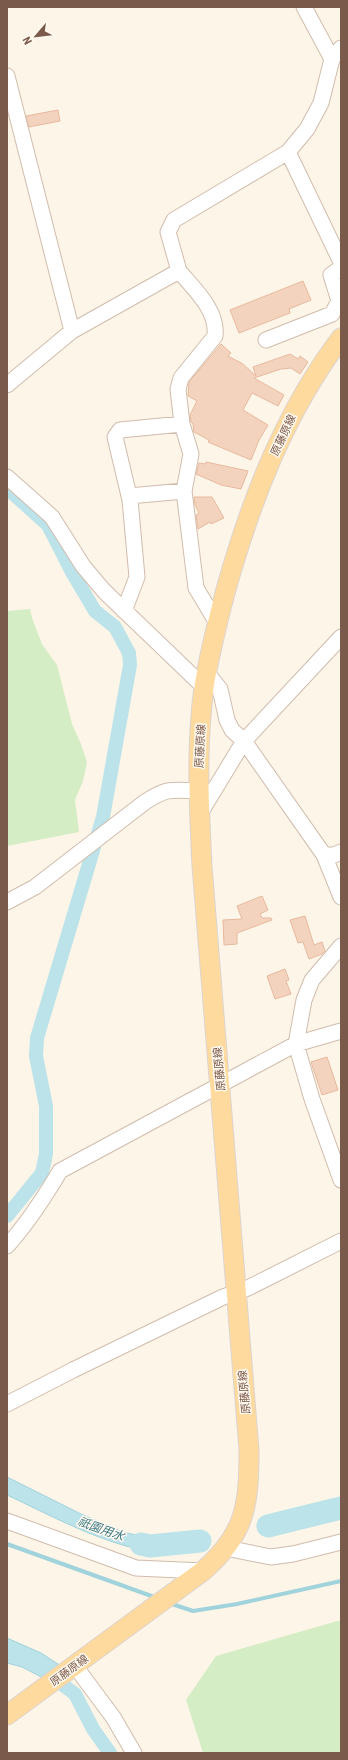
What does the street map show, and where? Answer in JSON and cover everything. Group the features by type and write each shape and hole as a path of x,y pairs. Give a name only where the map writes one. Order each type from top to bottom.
{"main road":[{"name":"原藤原線","path":"7,1715 203,1571 226,1548 244,1515 249,1484 249,1450 235,1292 202,866 198,790 200,735 205,680 217,623 233,564 259,486 297,405 341,338"}],"street":[{"path":"304,7 332,59"},
{"path":"217,623 196,588 184,491 190,454 182,424 178,389 181,378 215,336 216,327 214,319 203,299 179,271 168,232 174,220 288,152 307,129 321,103 332,59 341,48"},
{"path":"7,76 72,331"},
{"path":"288,152 341,262"},
{"path":"266,340 332,314 339,301 331,275 341,268"},
{"path":"7,385 72,331 179,271"},
{"path":"124,611 137,577 129,496 115,437 120,430 182,424"},
{"path":"7,478 52,517 83,566 124,611 205,680 220,689 227,720 232,730 244,741 324,855 341,897"},
{"path":"129,496 184,491"},
{"path":"199,815 244,741 341,638"},
{"path":"7,902 35,887 108,830 159,793 169,790 198,790"},
{"path":"324,855 334,855 341,852"},
{"path":"341,946 312,980 304,1000 296,1044 312,1099 341,1180"},
{"path":"7,1246 20,1232 41,1204 60,1171 296,1044 341,1031"},
{"path":"7,1404 80,1366 235,1292 248,1288 341,1241"},
{"path":"7,1521 136,1568 203,1571"},
{"path":"226,1548 271,1557 293,1554 341,1542"},
{"path":"70,1669 112,1717 134,1753"}],"green space":[{"path":"30,609 42,644 57,665 72,724 87,762 83,781 75,800 79,832 7,846 7,611"},
{"path":"341,1620 341,1753 203,1753 186,1700 216,1656"}],"water":[{"path":"7,1477 81,1514 123,1532 149,1538 171,1534 171,1549 155,1551 135,1548 113,1542 65,1523 7,1495"},
{"path":"7,1638 41,1653 61,1666 43,1678 22,1667 7,1663"}],"building":[{"path":"58,110 60,121 29,127 26,116"},
{"path":"303,281 311,300 289,309 290,313 239,333 230,310"},
{"path":"221,344 231,353 228,356 243,364 256,376 253,367 290,354 298,359 300,356 308,362 300,374 291,368 281,369 254,378 284,395 278,406 252,393 243,410 268,425 259,440 251,460 208,442 209,440 194,432 193,424 191,422 190,415 197,401 188,396 189,382"},
{"path":"206,462 248,471 241,489 221,485 196,474 199,463 205,464"},
{"path":"194,497 212,497 224,518 211,524 210,522 198,529 196,515 199,513 195,505"},
{"path":"262,896 268,910 260,914 262,918 271,918 272,920 237,933 237,944 224,945 223,920 242,919 237,906"},
{"path":"305,916 314,945 322,942 325,951 322,954 309,959 303,942 298,943 290,920"},
{"path":"285,969 289,980 286,981 291,994 275,999 267,976"},
{"path":"327,1057 338,1090 322,1095 311,1062"}],"waterway":[{"path":"7,488 48,525 73,574 95,611 115,627 129,653 130,665 103,817 37,1038 36,1056 46,1106 46,1154 42,1173 7,1216"},
{"name":"祇園用水","path":"268,1526 341,1508"},
{"name":"祇園用水","path":"141,1544 150,1546 200,1541"},
{"path":"7,1544 157,1598"},
{"path":"169,1603 193,1611 237,1604 341,1581"},
{"path":"48,1674 75,1694 93,1729 110,1753"}]}
